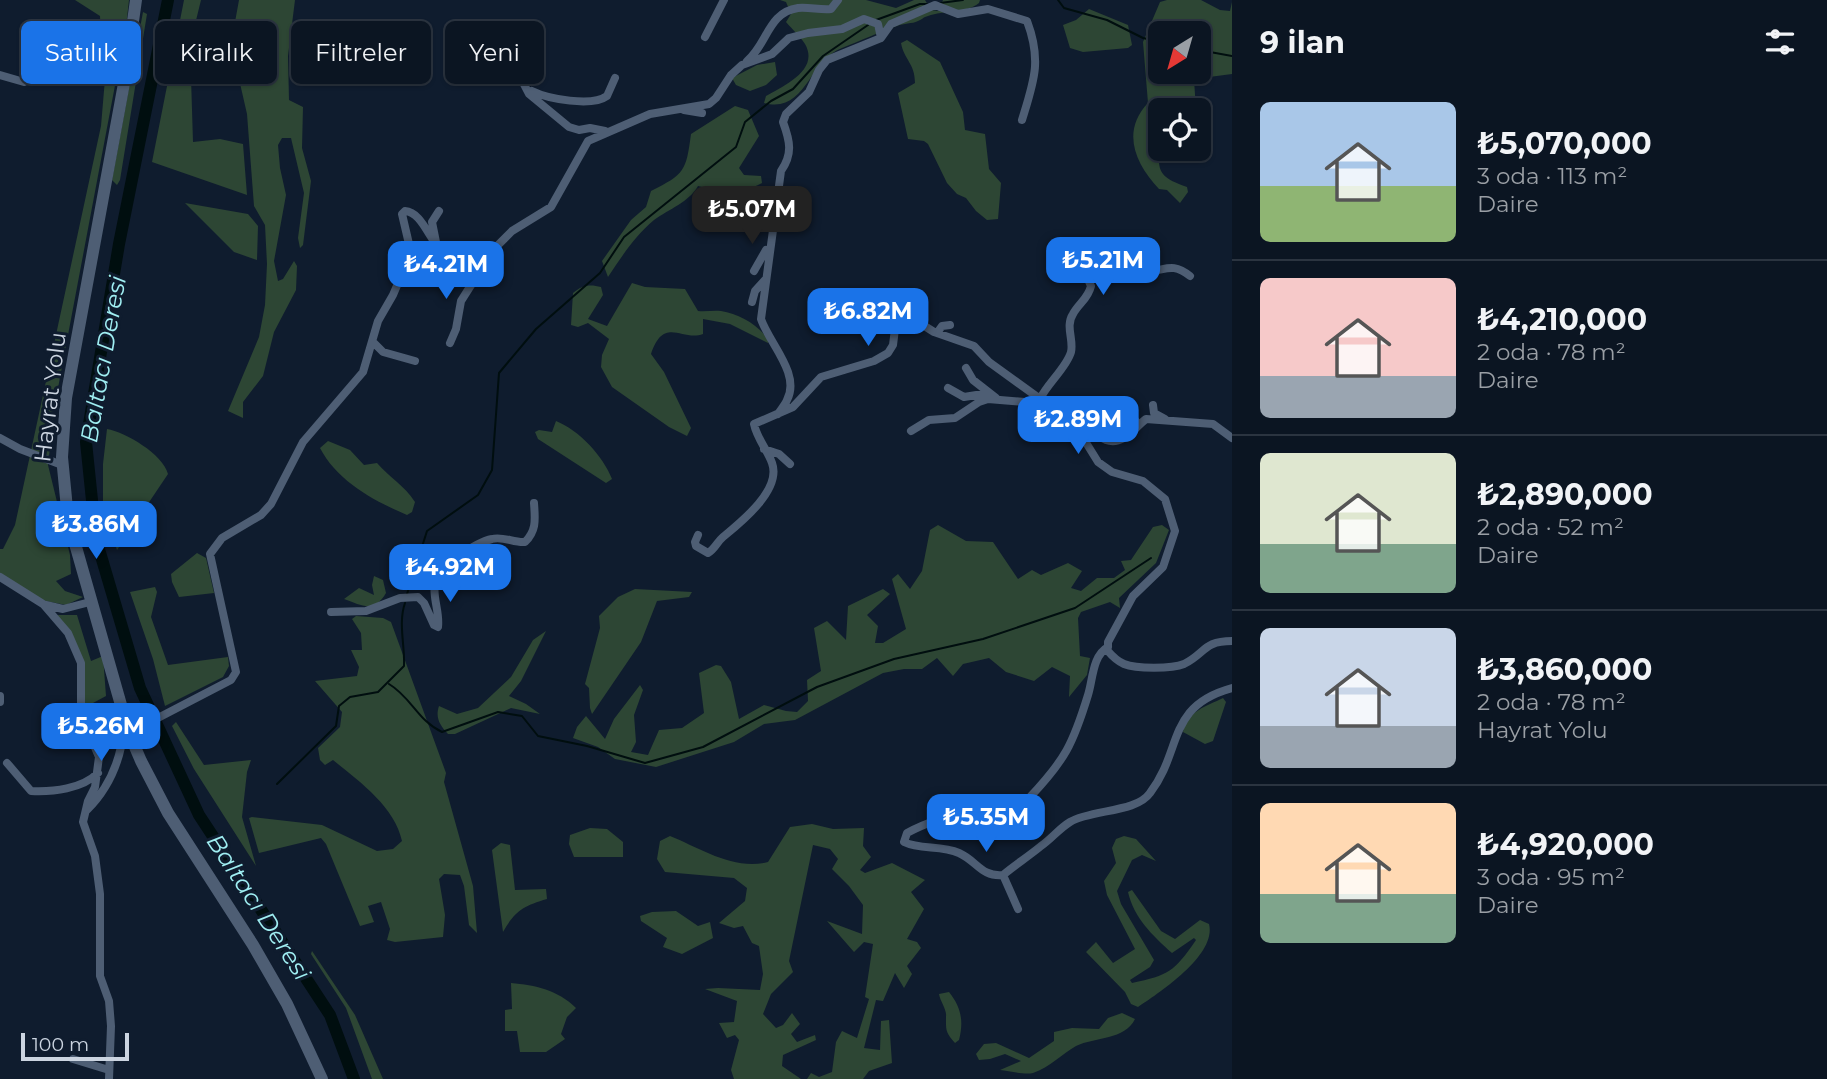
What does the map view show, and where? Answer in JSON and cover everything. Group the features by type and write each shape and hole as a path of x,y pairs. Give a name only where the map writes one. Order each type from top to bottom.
{"main road":[{"name":"Hayrat Yolu","path":"136,0 125,78 66,398 62,465 68,519 90,602 125,718 133,732 141,761 168,813 253,945 287,1004 321,1079"}],"street":[{"path":"705,37 724,0"},
{"path":"479,264 512,231 551,207 588,141 650,114 709,104 731,75 756,54 770,25 782,14 801,8 831,9 838,0"},
{"path":"778,414 788,399 790,382 783,356 765,332 761,320 780,171 788,161 791,148 783,122 786,114 809,92 819,70 827,61 881,38 891,24 935,5 958,14 988,9 1027,21 1037,54 1033,84 1022,120"},
{"path":"742,65 772,54 789,38 842,29 864,19 878,24 881,38"},
{"path":"0,75 21,81"},
{"path":"523,86 546,97 594,101 607,96 615,78"},
{"path":"523,86 569,127 608,132"},
{"path":"675,108 702,113"},
{"path":"133,732 231,681 236,672 210,554 222,538 261,515 271,504 303,442 363,372 374,343 378,321 393,295 410,255 402,214 405,211 415,214 436,245 450,257 479,264"},
{"path":"436,245 432,222 439,211"},
{"path":"754,271 762,261 773,234"},
{"path":"1040,399 1045,387 1066,362 1071,351 1071,315 1088,297 1091,286 1085,273 1086,259 1096,248 1106,248 1122,263 1140,272 1172,266 1190,275"},
{"path":"450,343 461,301 480,271 479,264"},
{"path":"752,302 755,291 765,280"},
{"path":"698,534 696,546 708,553 742,523 770,488 774,474 772,464 756,434 754,424 793,407 821,377 874,361 888,353 893,345 897,313 904,313 937,333 974,346 989,362 1072,422 1098,463 1119,475 1143,481 1165,499 1175,531 1163,567 1133,596 1108,642 1114,659 1126,665 1158,668 1182,665 1208,645 1218,641 1232,641"},
{"path":"937,333 942,326 950,325"},
{"path":"374,343 383,352 415,360"},
{"path":"966,368 972,380 998,400"},
{"path":"948,388 964,397 989,393"},
{"path":"911,431 929,420 955,418 988,399 1025,402 1040,399"},
{"path":"1153,405 1154,413 1177,423"},
{"path":"1128,411 1138,424"},
{"path":"1072,422 1074,419 1081,421 1097,438 1107,441 1125,438 1146,419 1213,424 1232,438"},
{"path":"0,438 62,465"},
{"path":"764,449 779,453 790,464"},
{"path":"331,611 366,611 400,598 418,597 438,626 435,586 443,569 467,551 491,539 525,542 532,535 535,526 534,503"},
{"path":"0,577 43,604 68,633 81,663 81,707 99,757 95,787 83,822 95,856 100,894 100,976 109,1001 111,1026 109,1074 74,1059"},
{"path":"43,604 63,609 90,602"},
{"path":"1108,647 1102,651 1096,663 1075,739 1057,768 1010,818 997,827 983,827 970,820 950,818 932,822 906,832 904,842 940,847 959,853 991,876 1003,875 1070,822 1092,813 1139,802 1149,796 1185,718 1200,702 1232,688"},
{"path":"0,696 0,702"},
{"path":"85,813 111,778 122,746 125,718"},
{"path":"7,763 31,791 42,792 77,786 97,773"},
{"path":"1003,875 1018,909"}],"green space":[{"path":"75,0 129,0 127,21 100,21 100,16"},
{"path":"184,0 201,0 196,21 180,21"},
{"path":"239,0 295,0 288,56 289,100 303,107 302,148 311,181 303,245 300,248 298,238 304,193 291,138 282,138 278,145 286,195 274,261 278,281 283,279 294,261 297,266 296,290 274,332 263,376 243,402 243,418 228,411 259,337 265,305 267,264 265,225 254,206 247,114 240,84 277,84 277,21 235,21"},
{"path":"780,0 866,0 896,8 914,0 925,0 931,10 938,11 943,0 980,0 967,9 934,14 916,22 890,28 842,48 821,64 798,94 789,101 778,104 764,103 766,96 798,76 808,62 805,44 786,22 791,14 786,2"},
{"path":"1167,0 1201,0 1220,10 1230,11 1232,2 1232,74 1211,77 1211,21 1152,21 1160,2"},
{"path":"1089,9 1128,25 1132,45 1128,48 1083,52 1070,48 1063,25 1076,20"},
{"path":"143,12 147,14 141,51"},
{"path":"1148,30 1148,84 1194,84 1195,98 1148,98 1148,103 1143,42"},
{"path":"907,40 940,62 963,112 965,130 985,134 989,169 1001,183 998,219 987,220 966,198 957,194 947,183 928,144 908,139 898,93 915,83 901,43"},
{"path":"775,62 777,75 766,85 750,91 736,85 732,78 757,65"},
{"path":"105,84 115,84 55,404 48,465 70,555 71,574 56,581 65,591 83,597 66,605 41,600 0,575 0,549 3,549 15,525 101,126"},
{"path":"130,84 136,84 120,180 117,185 112,180"},
{"path":"167,84 191,84 193,142 220,139 243,144 247,195 152,162"},
{"path":"1148,103 1148,161 1159,161 1164,175 1187,187 1188,192 1180,203 1167,190 1159,189 1138,158 1133,136 1140,114"},
{"path":"735,106 748,110 759,136 739,168 744,175 761,176 762,183 731,191 698,186 684,201 647,226 608,277 602,261 631,220 646,207 651,191 671,180 682,170 691,134"},
{"path":"185,203 248,214 258,226 257,260 234,252"},
{"path":"632,283 645,287 685,289 698,311 721,311 734,315 753,324 768,339 768,343 730,324 703,319 703,334 695,336 668,333 656,342 651,354 664,372 691,428 687,436 669,427 612,387 601,367 602,355 609,339 588,323 578,327 571,325 573,293 576,290 586,286 601,287 603,295 588,319 607,326"},
{"path":"556,421 589,445 612,479 606,483 538,439 535,432 552,432"},
{"path":"107,429 123,434 142,445 159,459 168,474 117,550 103,508 103,464"},
{"path":"328,441 350,450 364,465 377,463 415,502 412,512 407,515 394,509 346,480 327,460 320,448"},
{"path":"938,525 966,541 993,542 1018,579 1032,570 1041,575 1068,563 1082,571 1071,588 1081,591 1097,578 1114,578 1125,570 1121,561 1131,560 1153,527 1162,525 1169,530 1156,563 1119,598 1120,608 1110,602 1081,612 1078,618 1080,656 1090,658 1087,675 1069,697 1070,676 1052,667 1034,681 1006,672 989,658 963,664 953,676 937,658 922,669 883,673 795,720 764,724 734,742 656,767 615,759 598,747 573,738 577,727 586,716 605,739 614,719 640,685 643,690 634,715 636,742 631,752 648,755 659,730 682,728 704,713 699,673 716,665 721,666 731,682 739,719 764,705 797,712 808,701 807,680 821,671 814,628 827,621 846,640 848,606 883,589 890,594 867,615 878,626 875,643 883,643 906,629 892,579 898,574 910,589 922,571 930,530"},
{"path":"197,553 206,558 214,593 179,597 171,574"},
{"path":"374,576 383,580 386,593 377,603 368,606 344,599 359,588 374,595"},
{"path":"155,587 157,592 151,617 168,665 228,657 229,666 223,677 165,706 153,659 130,592"},
{"path":"635,589 692,592 689,597 657,601 641,642 592,714 589,688 585,684 600,628 599,616 618,597"},
{"path":"57,615 77,615 91,661 103,656 106,696 93,703 83,730 75,718 66,713 56,716 54,712 59,707 83,705 83,665"},
{"path":"356,616 383,618 391,622 446,773 444,782 473,886 477,933 469,925 460,875 444,874 439,879 445,915 443,937 395,942 387,940 390,929 381,902 368,906 374,922 360,926 326,844 321,838 259,853 249,818 252,817 322,825 377,851 393,849 402,841 392,817 375,796 333,760 325,765 320,760 318,748 340,727 342,712 315,681 357,676 359,667 351,650 362,650 361,633 352,619"},
{"path":"546,631 521,681 509,696 540,714 511,708 455,734 448,734 439,721 439,706 457,714 478,708 511,677 533,640"},
{"path":"1223,698 1226,702 1213,741 1205,744 1183,732 1193,714"},
{"path":"176,722 204,765 251,760 242,817 256,866 194,769 172,726"},
{"path":"812,824 833,829 864,828 863,846 871,857 860,870 865,873 892,863 925,880 911,892 924,909 907,939 917,942 921,948 907,966 912,974 904,988 895,973 883,1001 876,1000 864,1048 880,1050 881,1021 889,1020 892,1063 869,1071 863,1079 807,1079 811,1073 819,1077 832,1072 836,1042 842,1031 857,1038 869,999 865,997 873,944 864,942 854,952 827,921 862,934 863,905 832,869 838,859 830,849 813,845 789,961 793,972 771,994 763,1014 776,1028 783,1025 792,1013 800,1024 791,1034 797,1042 815,1035 816,1040 783,1055 782,1066 801,1079 734,1079 731,1070 739,1040 735,1035 727,1038 719,1023 734,1022 737,1001 705,989 760,990 763,974 759,946 752,943 743,926 734,928 719,923 745,901 747,888 734,878 665,872 657,859 660,841 670,836 717,857 755,864 768,862 790,827"},
{"path":"590,828 607,829 623,842 623,857 574,857 569,844 570,835"},
{"path":"1124,836 1136,839 1156,861 1142,855 1132,860 1117,891 1121,904 1154,960 1150,967 1130,980 1132,983 1163,974 1176,966 1196,940 1194,938 1172,953 1139,918 1128,892 1132,890 1161,931 1175,939 1200,920 1209,924 1209,936 1196,960 1172,983 1138,1007 1131,1004 1125,992 1086,952 1096,942 1113,963 1135,949 1107,895 1104,881 1116,863 1112,848 1116,839"},
{"path":"501,843 510,845 515,890 546,889 547,899 520,910 503,932 492,850"},
{"path":"676,911 698,926 710,922 713,938 682,954 663,947 667,938 641,921 640,916 652,912"},
{"path":"312,951 355,1015 383,1079 372,1079 346,1008 311,954"},
{"path":"511,983 546,989 576,1008 567,1017 561,1034 565,1039 546,1052 520,1052 517,1031 505,1031 505,1010 512,1009"},
{"path":"949,992 959,1009 961,1020 959,1040 955,1043 947,1031 946,1014 939,994"},
{"path":"1122,1013 1135,1019 1124,1031 1076,1046 1033,1073 1000,1070 1021,1061 1005,1054 979,1060 976,1054 984,1044 996,1043 1029,1058 1054,1041 1054,1032 1072,1028 1099,1029 1108,1018"}],"waterway":[{"name":"Baltacı Deresi","path":"168,0 119,244 86,442 96,539 140,688 199,815 330,1015 354,1079"},
{"path":"940,3 963,0"},
{"path":"1058,0 1064,8 1107,20 1148,39"},
{"path":"876,20 927,4"},
{"path":"407,594 427,531 478,495 492,470 499,373 536,329 600,273 624,237 736,147 745,122 771,101 793,89 823,56 868,25"},
{"path":"1211,52 1232,56"},
{"path":"389,684 397,689 427,722 442,732 498,712 522,716 538,736 587,746 645,763 703,747 817,687 894,659 983,639 1075,608 1151,558"},
{"path":"277,784 336,726 339,706 350,697 378,692 404,666 402,626 405,603"}]}
